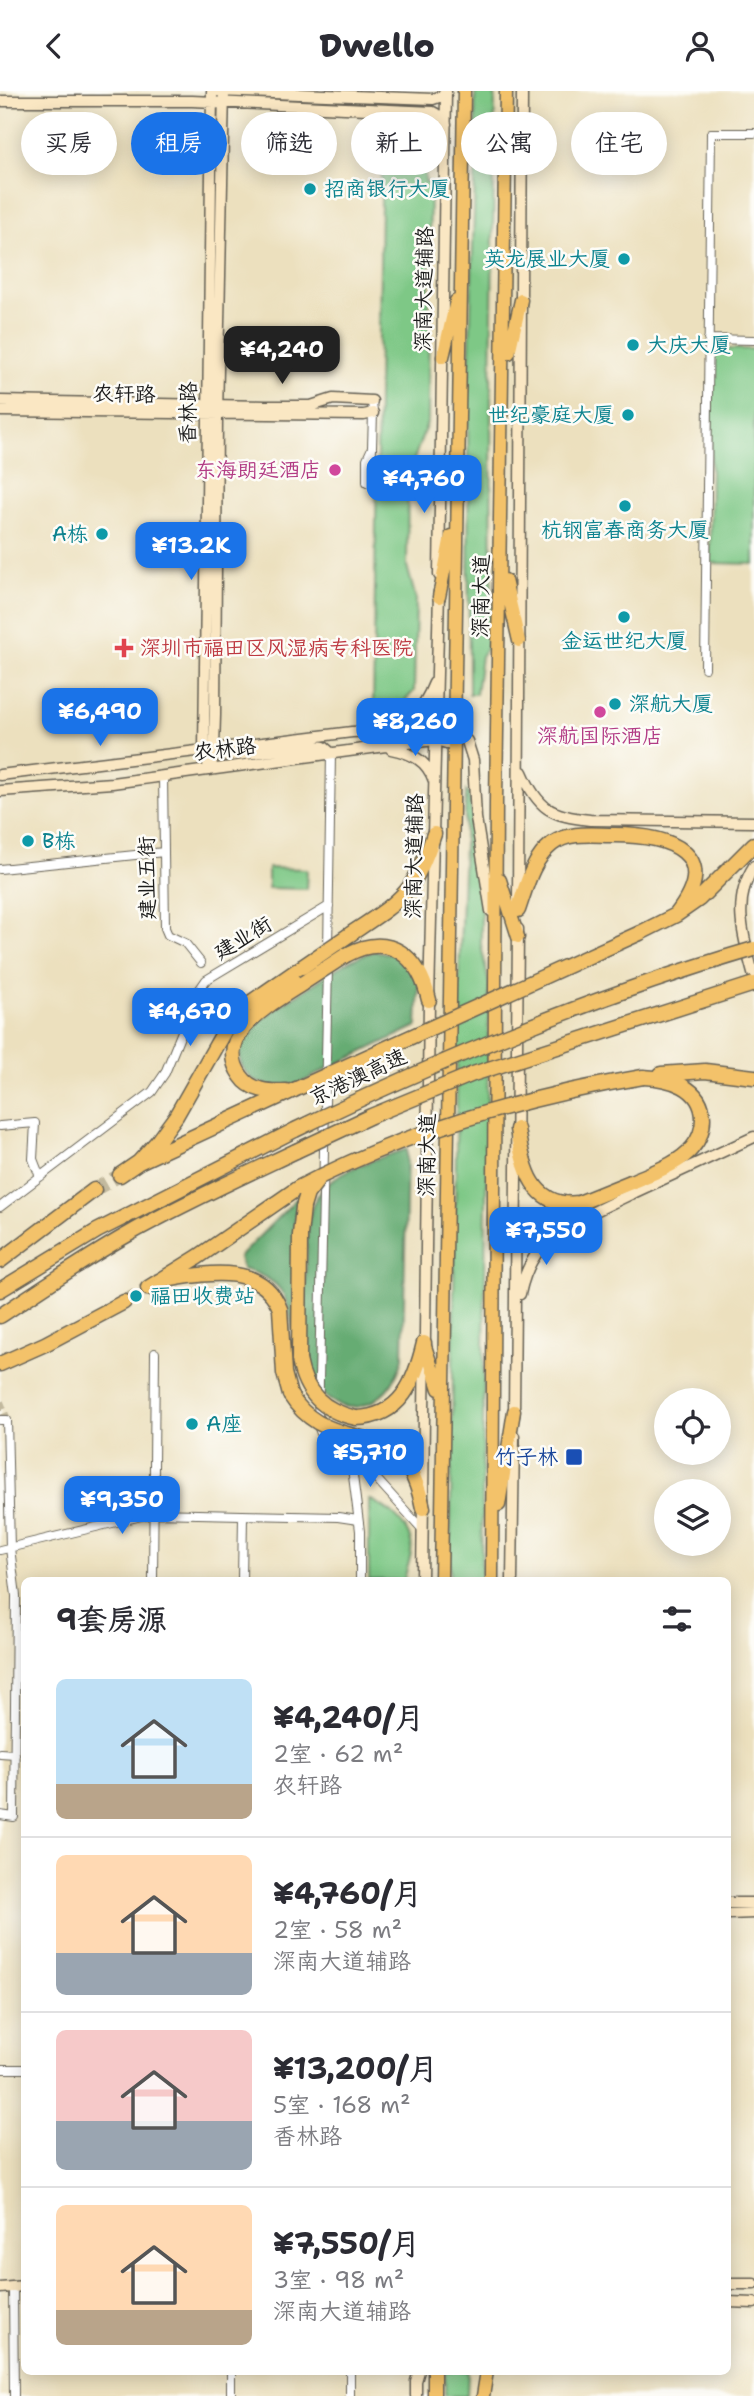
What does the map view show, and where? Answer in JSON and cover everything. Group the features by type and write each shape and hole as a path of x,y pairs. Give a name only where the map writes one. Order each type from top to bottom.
{"highway":[{"path":"518,910 532,870 551,845 589,827 637,828 668,842 688,855 694,876 686,901 676,915"},
{"path":"139,1162 181,1109 230,1021 247,1005 393,905 409,890 420,873 434,834"},
{"path":"120,1175 139,1162 676,915 713,887 754,844"},
{"path":"294,1090 268,1091 250,1085 238,1072 234,1051 236,1040 246,1024 303,983 355,950 374,946 402,953 413,960 429,1000"},
{"name":"京港澳高速","path":"0,1290 97,1231 295,1130 485,1043 681,970 754,949"},
{"name":"京港澳高速","path":"0,1316 127,1235 371,1116 473,1074 754,984"},
{"path":"423,1508 417,1482 404,1461 383,1445 322,1426 306,1415 290,1395 284,1373 280,1309 264,1286 246,1276 222,1274 153,1284 298,1188 330,1171 407,1139 465,1120 573,1091 643,1077 705,1071 754,1076"},
{"path":"517,1129 526,1170 538,1189 551,1200 579,1203 632,1187 684,1157 697,1142 702,1124 701,1105 685,1087 668,1079 643,1077"},
{"path":"330,1171 313,1186 303,1207 300,1235 299,1360 306,1385 312,1395 331,1410 356,1418 376,1415 402,1397 414,1377 424,1343"},
{"path":"0,1261 94,1190"},
{"path":"0,1364 45,1344 124,1302"}],"main road":[{"path":"0,101 218,95 296,101 387,103 433,99 442,96 445,91"},
{"name":"深南大道辅路","path":"445,91 446,112"},
{"name":"深南大道","path":"441,1577 464,91"},
{"name":"深南大道","path":"492,1577 496,862 506,91"},
{"path":"512,1577 516,1318 522,91"},
{"name":"香林路","path":"210,770 218,95"},
{"path":"387,103 434,112"},
{"name":"深南大道辅路","path":"422,1577 429,1000 438,670 445,175"},
{"path":"443,357 461,277"},
{"path":"503,381 521,300"},
{"name":"农轩路","path":"0,411 311,406 333,399 369,410"},
{"name":"农轩路","path":"0,401 369,410"},
{"path":"439,597 458,504"},
{"path":"501,561 519,641"},
{"path":"352,732 406,720 414,715 428,696 438,670"},
{"path":"436,727 453,731"},
{"name":"农林路","path":"0,775 352,732 436,727"},
{"name":"深南大道","path":"453,731 467,741 473,760 476,818 496,934"},
{"name":"农林路","path":"0,791 112,783 436,740 453,745"},
{"path":"209,749 227,756 317,746 324,747 331,753"},
{"path":"381,747 414,754 431,773 435,785"},
{"path":"519,766 534,798 544,807 589,827"},
{"path":"637,828 754,822"},
{"path":"496,862 518,937"},
{"path":"754,866 744,888 740,919 754,977"},
{"path":"516,1318 524,1276 536,1253 556,1233 632,1187 754,1137"},
{"path":"424,1343 442,1405"},
{"path":"492,1546 514,1411"},
{"path":"731,1903 754,1903"},
{"path":"731,1914 754,1913"},
{"path":"731,2284 754,2284"},
{"path":"0,2288 21,2288"},
{"path":"731,2302 754,2303"},
{"path":"416,2396 418,2375"},
{"path":"434,2375 434,2396"},
{"path":"481,2375 482,2396"},
{"path":"482,2396 486,2375"}],"street":[{"path":"705,668 711,133 754,133"},
{"path":"708,339 754,340"},
{"path":"369,410 372,448"},
{"path":"331,753 318,1426 324,1441 373,1475 422,1529"},
{"name":"建业五街","path":"163,776 165,928 168,935 185,943 201,964"},
{"path":"0,869 164,852"},
{"name":"建业街","path":"0,1207 157,1086 165,1073 199,990 206,981 329,906"},
{"path":"0,1126 35,1123 33,1160 40,1177"},
{"path":"153,1577 155,1353"},
{"path":"0,1815 14,1817 15,1754 16,1596 10,1548 4,1420"},
{"path":"351,1460 358,1520 360,1577"},
{"path":"0,1550 154,1514 338,1517 358,1520"},
{"path":"242,1577 243,1515"},
{"path":"0,1753 15,1754"},
{"path":"0,2069 21,2069"},
{"path":"14,2396 21,2288"},
{"path":"231,2396 232,2375"},
{"path":"350,2396 351,2375"}],"green space":[{"path":"475,91 495,91 495,112 475,112"},
{"path":"381,175 425,175 425,182 430,182 428,420 408,476 407,566 416,599 414,691 403,703 373,713"},
{"path":"475,175 494,175 492,640 481,656 476,694 469,694 468,404"},
{"path":"712,349 754,349 754,564 710,563"},
{"path":"466,791 469,794 481,876 481,945 489,984 481,1577 450,1577 458,1005"},
{"path":"268,868 307,869 306,889 268,888"},
{"path":"376,951 402,956 419,985 417,1026 292,1086 270,1086 251,1078 241,1064 240,1051 245,1038 255,1026 340,967 357,957"},
{"path":"407,1149 403,1358 397,1375 376,1399 363,1406 336,1404 323,1394 312,1379 307,1367 303,1340 307,1231 310,1215 319,1193 332,1180 363,1164"},
{"path":"299,1196 295,1217 293,1331 285,1297 280,1289 266,1278 242,1269 239,1257"},
{"path":"369,1499 395,1516 405,1527 411,1542 411,1551 405,1577 369,1577"},
{"path":"445,2375 468,2375 467,2396 445,2396"}],"tunnel":[{"path":"94,1190 120,1175"},
{"path":"124,1302 148,1288"},
{"path":"0,1402 7,1420"}],"place":[{"name":"招商银行大厦","path":"310,189"},
{"name":"英龙展业大厦","path":"624,259"},
{"name":"大庆大厦","path":"633,345"},
{"name":"世纪豪庭大厦","path":"628,415"},
{"name":"东海朗廷酒店","path":"335,470"},
{"name":"杭钢富春商务大厦","path":"625,506"},
{"name":"A栋","path":"102,534"},
{"name":"金运世纪大厦","path":"624,617"},
{"name":"深圳市福田区风湿病专科医院","path":"124,648"},
{"name":"深航大厦","path":"615,704"},
{"name":"深航国际酒店","path":"600,712"},
{"name":"B栋","path":"28,841"},
{"name":"福田收费站","path":"136,1296"},
{"name":"A座","path":"192,1424"},
{"name":"竹子林","path":"574,1457"}]}
